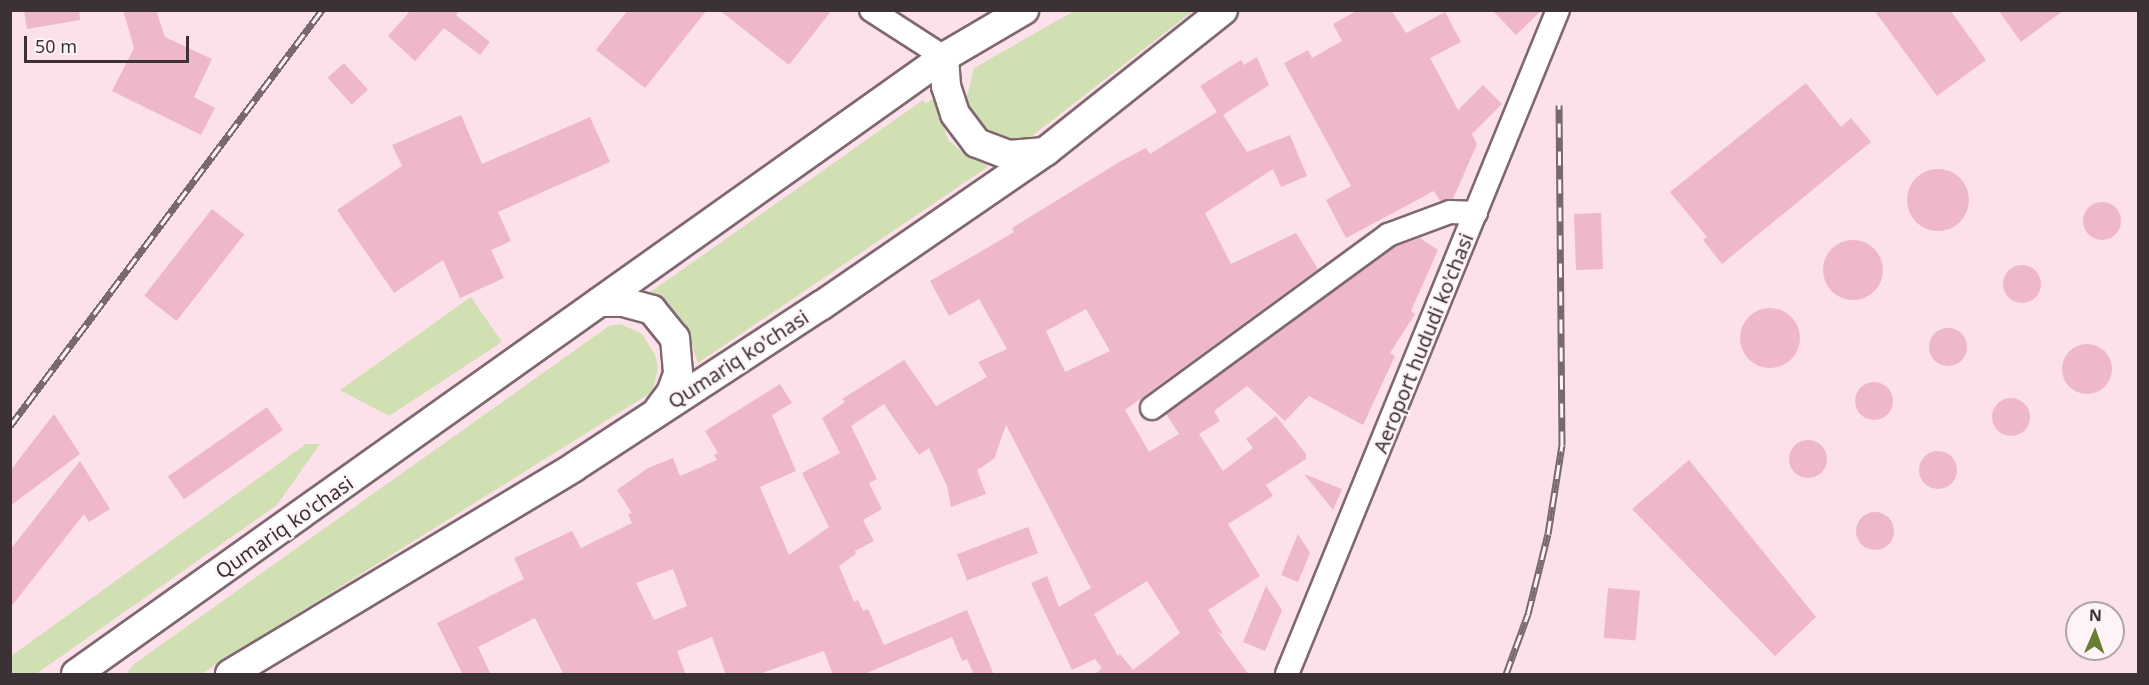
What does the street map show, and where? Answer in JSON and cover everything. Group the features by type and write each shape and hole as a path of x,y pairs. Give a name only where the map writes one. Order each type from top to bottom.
{"main road":[{"name":"Qumariq ko'chasi","path":"76,675 104,664 600,302 944,57 1024,10"},
{"name":"Qumariq ko'chasi","path":"230,675 656,414 1046,151 1223,10"},
{"path":"944,57 946,86 955,114 977,143 1009,155 1046,151"},
{"path":"600,302 623,302 652,310 675,338 678,374 671,393 656,414"}],"street":[{"name":"Aeroport hududi ko'chasi","path":"1287,675 1558,10"},
{"path":"883,13 944,57"},
{"path":"1152,408 1388,235 1450,212 1476,213"}],"green space":[{"path":"1074,11 1193,11 1028,139 1000,141 977,126 966,101 974,68"},
{"path":"935,97 948,140 966,155 989,166 698,363 683,321 649,293 923,100 926,104"},
{"path":"471,297 502,342 389,416 340,390"},
{"path":"621,324 642,334 655,355 658,368 652,392 201,674 126,674 134,664 609,326"},
{"path":"306,444 320,444 277,505 36,674 11,674 11,656"}],"building":[{"path":"24,10 79,10 80,20 27,29"},
{"path":"123,10 156,10 165,37 212,59 194,97 215,108 201,135 112,91 134,48"},
{"path":"411,10 460,10 456,15 490,42 480,55 444,28 415,61 388,36"},
{"path":"628,10 707,10 645,88 596,50"},
{"path":"719,10 832,10 789,65"},
{"path":"1358,10 1391,10 1406,33 1445,12 1461,42 1430,58 1458,110 1483,85 1502,104 1472,134 1477,144 1453,199 1440,201 1434,191 1346,238 1326,200 1351,186 1284,63 1308,50 1312,58 1342,41 1333,24"},
{"path":"1492,10 1542,10 1516,35"},
{"path":"1874,10 1950,10 1986,60 1937,96"},
{"path":"1998,10 2064,10 2021,42"},
{"path":"1257,57 1269,85 1223,115 1247,152 1290,135 1307,176 1281,187 1273,169 1205,213 1231,264 1296,233 1318,269 1125,410 1149,452 1179,434 1166,414 1394,247 1420,238 1438,250 1411,311 1415,314 1390,353 1395,356 1363,425 1309,396 1285,421 1247,386 1214,411 1220,421 1199,434 1223,471 1253,448 1246,439 1276,416 1306,454 1306,459 1266,485 1273,496 1228,524 1260,576 1208,610 1223,634 1218,632 1249,675 1094,675 1102,668 1095,659 1072,670 1031,583 1047,576 1059,607 1091,588 1006,425 994,459 977,470 986,494 951,507 947,486 929,448 919,455 884,404 851,426 877,479 869,483 882,509 863,520 874,541 855,551 856,554 839,566 854,602 858,600 863,611 868,609 884,645 967,610 994,675 974,675 967,659 962,661 952,637 862,675 833,675 824,651 756,675 726,675 712,637 677,651 686,675 564,675 535,618 478,647 491,675 463,675 437,623 524,579 514,558 572,531 581,548 632,523 628,514 632,513 617,490 648,468 673,458 680,476 717,460 714,455 718,453 705,431 780,384 792,403 772,415 796,471 760,487 789,555 829,527 802,473 840,453 822,418 845,402 842,399 904,360 936,406 987,377 978,362 1007,349 979,299 949,316 930,281 1014,232 1012,228 1121,161 1146,148 1150,154 1217,112 1200,86 1241,60 1244,65","holes":["1086,309 1110,351 1065,372 1046,331","673,569 687,606 654,620 636,583","1147,581 1180,633 1133,670 1120,654 1118,656 1094,614"]},
{"path":"344,63 368,90 352,104 328,78"},
{"path":"1806,83 1841,127 1851,118 1871,142 1722,264 1703,240 1707,237 1670,192"},
{"path":"461,115 482,164 590,117 610,162 498,212 511,241 491,250 504,278 460,298 443,260 394,293 337,210 402,166 392,145"},
{"path":"1938,169 1960,178 1969,200 1960,222 1938,231 1916,222 1907,200 1916,178"},
{"path":"2102,202 2116,207 2121,221 2116,235 2102,240 2088,235 2083,221 2088,207"},
{"path":"212,209 244,234 177,321 144,296"},
{"path":"1601,213 1603,269 1576,270 1574,214"},
{"path":"1847,240 1859,240 1875,248 1881,258 1883,270 1881,282 1875,292 1859,300 1847,300 1831,292 1823,276 1823,264 1831,248"},
{"path":"2022,265 2036,270 2041,284 2036,298 2022,303 2008,298 2003,284 2008,270"},
{"path":"1764,308 1776,308 1792,316 1798,326 1800,338 1798,350 1792,360 1776,368 1764,368 1748,360 1740,344 1740,332 1748,316"},
{"path":"1948,328 1962,333 1967,347 1962,361 1948,366 1934,361 1929,347 1934,333"},
{"path":"2082,344 2092,344 2105,351 2112,364 2112,374 2105,387 2092,394 2082,394 2073,390 2066,383 2062,374 2062,364 2066,355 2073,348"},
{"path":"1874,382 1888,387 1893,401 1888,415 1874,420 1860,415 1855,401 1860,387"},
{"path":"2011,398 2025,403 2030,417 2025,431 2011,436 1997,431 1992,417 1997,403"},
{"path":"267,407 283,430 184,499 168,476"},
{"path":"54,414 80,454 10,506 10,471"},
{"path":"1808,440 1822,445 1827,459 1822,473 1808,478 1794,473 1789,459 1794,445"},
{"path":"1938,451 1952,456 1957,470 1952,484 1938,489 1924,484 1919,470 1924,456"},
{"path":"1689,460 1816,617 1775,656 1632,509"},
{"path":"80,461 110,509 89,522 84,514 10,608 10,550"},
{"path":"1304,474 1342,489 1333,510"},
{"path":"1875,512 1889,517 1894,531 1889,545 1875,550 1861,545 1856,531 1861,517"},
{"path":"1028,527 1038,553 967,580 957,554"},
{"path":"1298,534 1310,553 1298,582 1281,575"},
{"path":"1266,586 1282,610 1265,651 1243,642"},
{"path":"1608,588 1640,591 1636,641 1604,638"}],"railway":[{"path":"10,426 322,10"},
{"path":"1506,674 1528,614 1548,534 1562,445 1559,105"}]}
